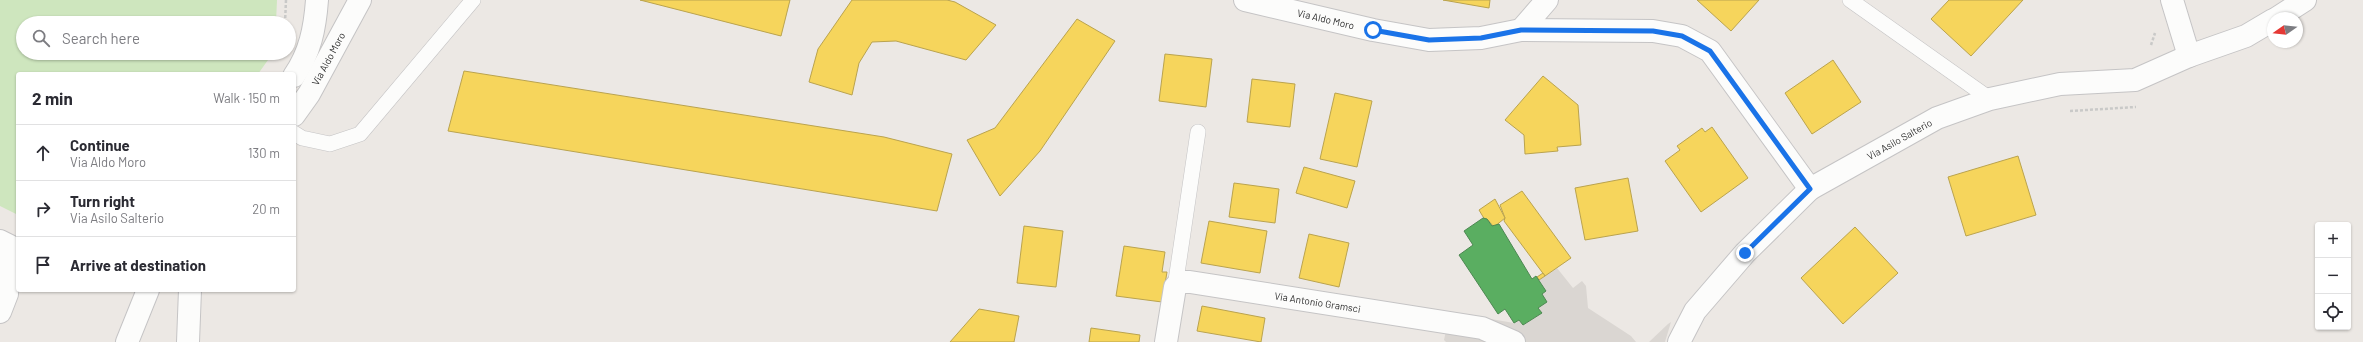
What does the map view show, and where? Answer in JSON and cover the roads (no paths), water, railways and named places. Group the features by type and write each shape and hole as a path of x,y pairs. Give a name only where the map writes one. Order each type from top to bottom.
{"street":[{"name":"Via Aldo Moro","path":"296,73 308,53 313,36 317,0"},
{"name":"Via Aldo Moro","path":"296,112 309,94 360,0"},
{"name":"Via Aldo Moro","path":"1245,0 1373,30 1429,40 1481,38 1521,30 1653,31 1682,36 1710,51 1810,189"},
{"path":"1521,30 1548,0"},
{"path":"2172,0 2190,56"},
{"path":"2286,12 2305,0"},
{"name":"Via Asilo Salterio","path":"1679,342 1695,311 1745,253 1810,189 1937,118 1990,99 2060,84 2135,80 2190,56 2246,36 2267,24"},
{"path":"0,241 10,246 7,294 0,312"},
{"name":"Via Antonio Gramsci","path":"1175,287 1180,282 1190,282 1482,328 1514,342"},
{"path":"1166,342 1175,287"},
{"path":"126,342 147,292"},
{"path":"188,342 190,292"}],"lane":[{"path":"296,134 302,138 330,144 360,134 473,0"},
{"path":"1850,0 1990,99"},
{"path":"1175,287 1198,132"}]}
